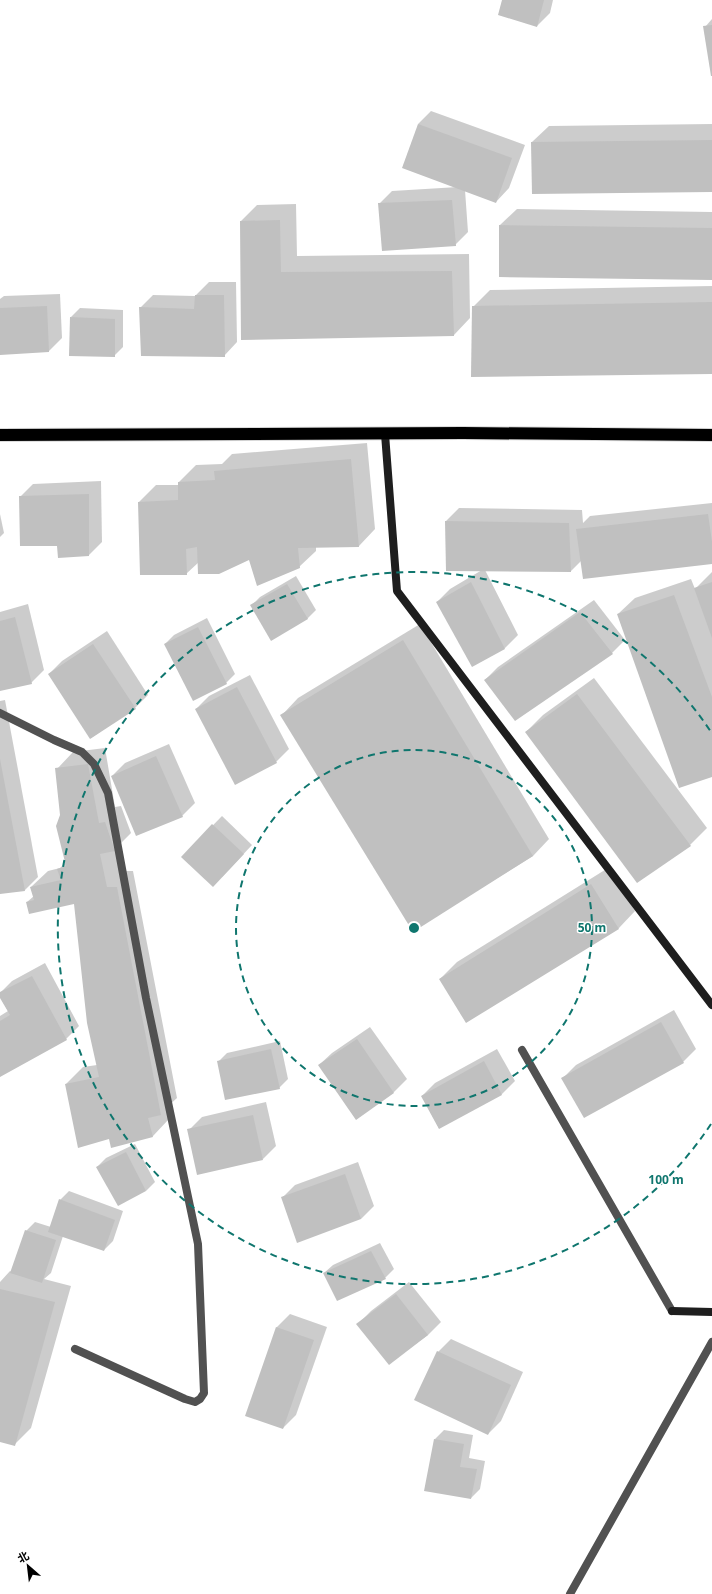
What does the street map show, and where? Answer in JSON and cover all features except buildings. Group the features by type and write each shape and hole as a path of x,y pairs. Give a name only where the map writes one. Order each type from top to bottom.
{"highway":[{"path":"0,435 712,435"}],"street":[{"path":"385,434 398,591 712,1004"},
{"path":"0,713 82,752 94,764 108,793 146,998 198,1244 204,1393 200,1399 194,1402 185,1399 75,1349"},
{"path":"522,1050 672,1311 712,1312"},
{"path":"570,1594 712,1342"}]}
